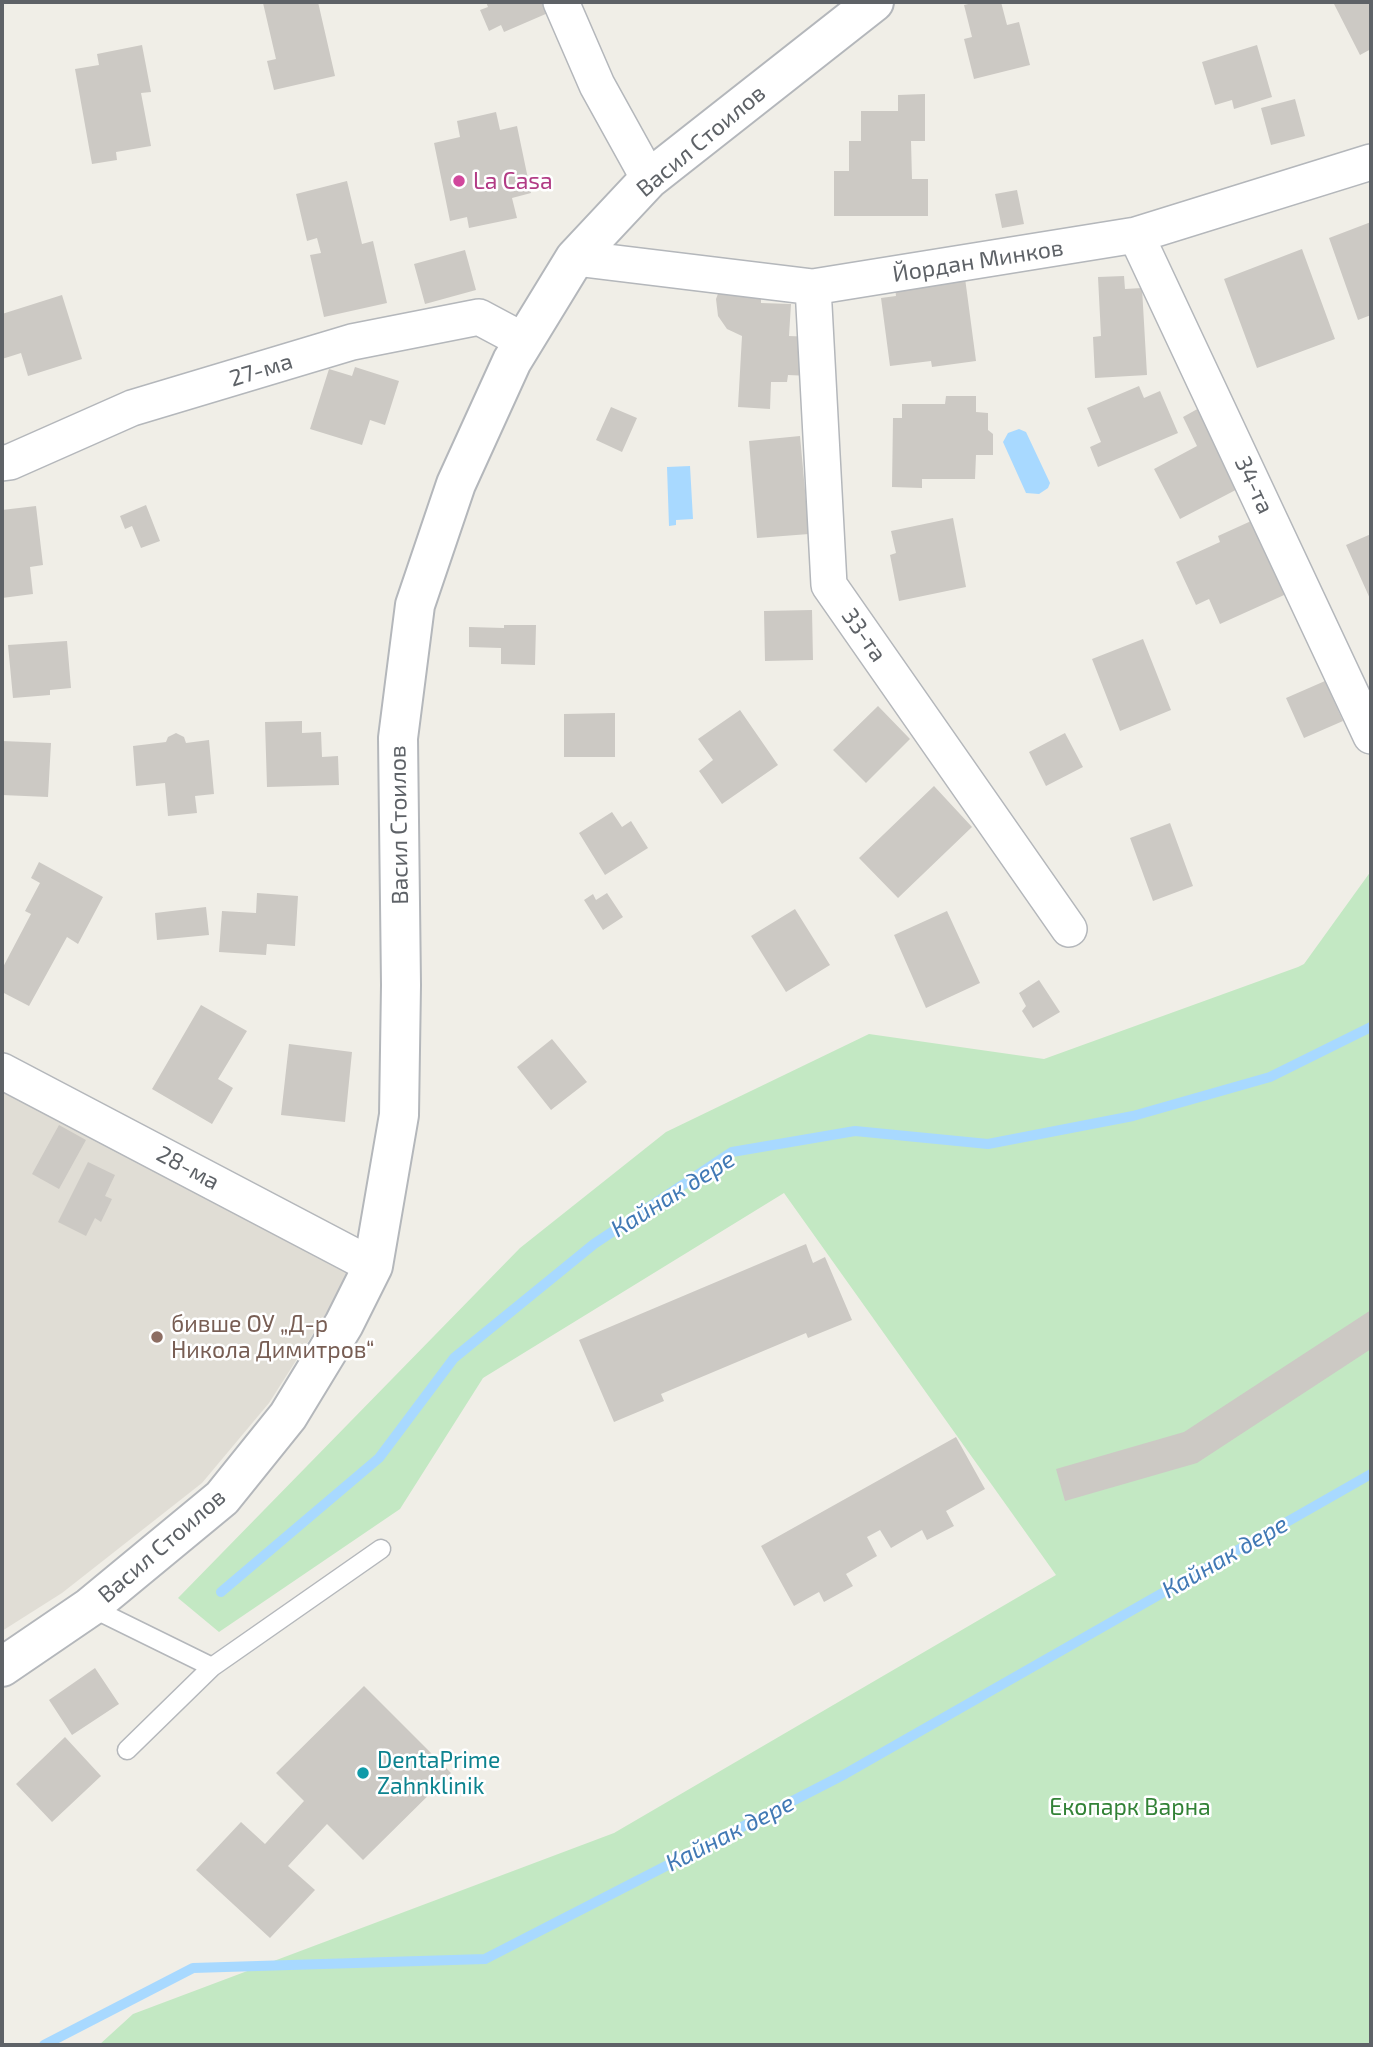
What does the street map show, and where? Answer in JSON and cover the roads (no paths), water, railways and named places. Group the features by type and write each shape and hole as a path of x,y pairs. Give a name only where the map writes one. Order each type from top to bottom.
{"street":[{"path":"561,2 597,85 649,179"},
{"name":"Васил Стоилов","path":"2,1667 90,1607 222,1498 288,1416 344,1324 373,1266 399,1115 401,985 398,738 415,606 456,484 512,361 575,258 649,179 874,2"},
{"name":"Йордан Минков","path":"575,258 813,288 1136,235 1371,162"},
{"name":"34-та","path":"1136,235 1371,736"},
{"name":"33-та","path":"813,288 829,585 1069,929"},
{"name":"27-ма","path":"2,463 10,462 132,408 352,342 479,317 524,341"},
{"name":"28-ма","path":"2,1071 373,1266"}],"lane":[{"path":"127,1750 212,1667 381,1549"},
{"path":"90,1607 212,1667"}],"water":[{"path":"1019,429 1026,432 1050,483 1048,488 1039,494 1026,493 1003,442 1008,433"},
{"path":"690,466 693,519 676,520 676,525 669,526 667,467"}],"waterway":[{"name":"Кайнак дере","path":"221,1592 379,1458 454,1358 594,1244 732,1152 855,1131 988,1144 1133,1116 1270,1077 1371,1027"},
{"name":"Кайнак дере","path":"44,2045 193,1968 485,1959 845,1774 1371,1474"}],"place":[{"name":"La Casa","path":"459,181"},
{"name":"бивше ОУ „Д-р Никола Димитров“","path":"157,1337"},
{"name":"DentaPrime Zahnklinik","path":"363,1773"}],"park label":[{"name":"Екопарк Варна","path":"1130,1807"}]}
